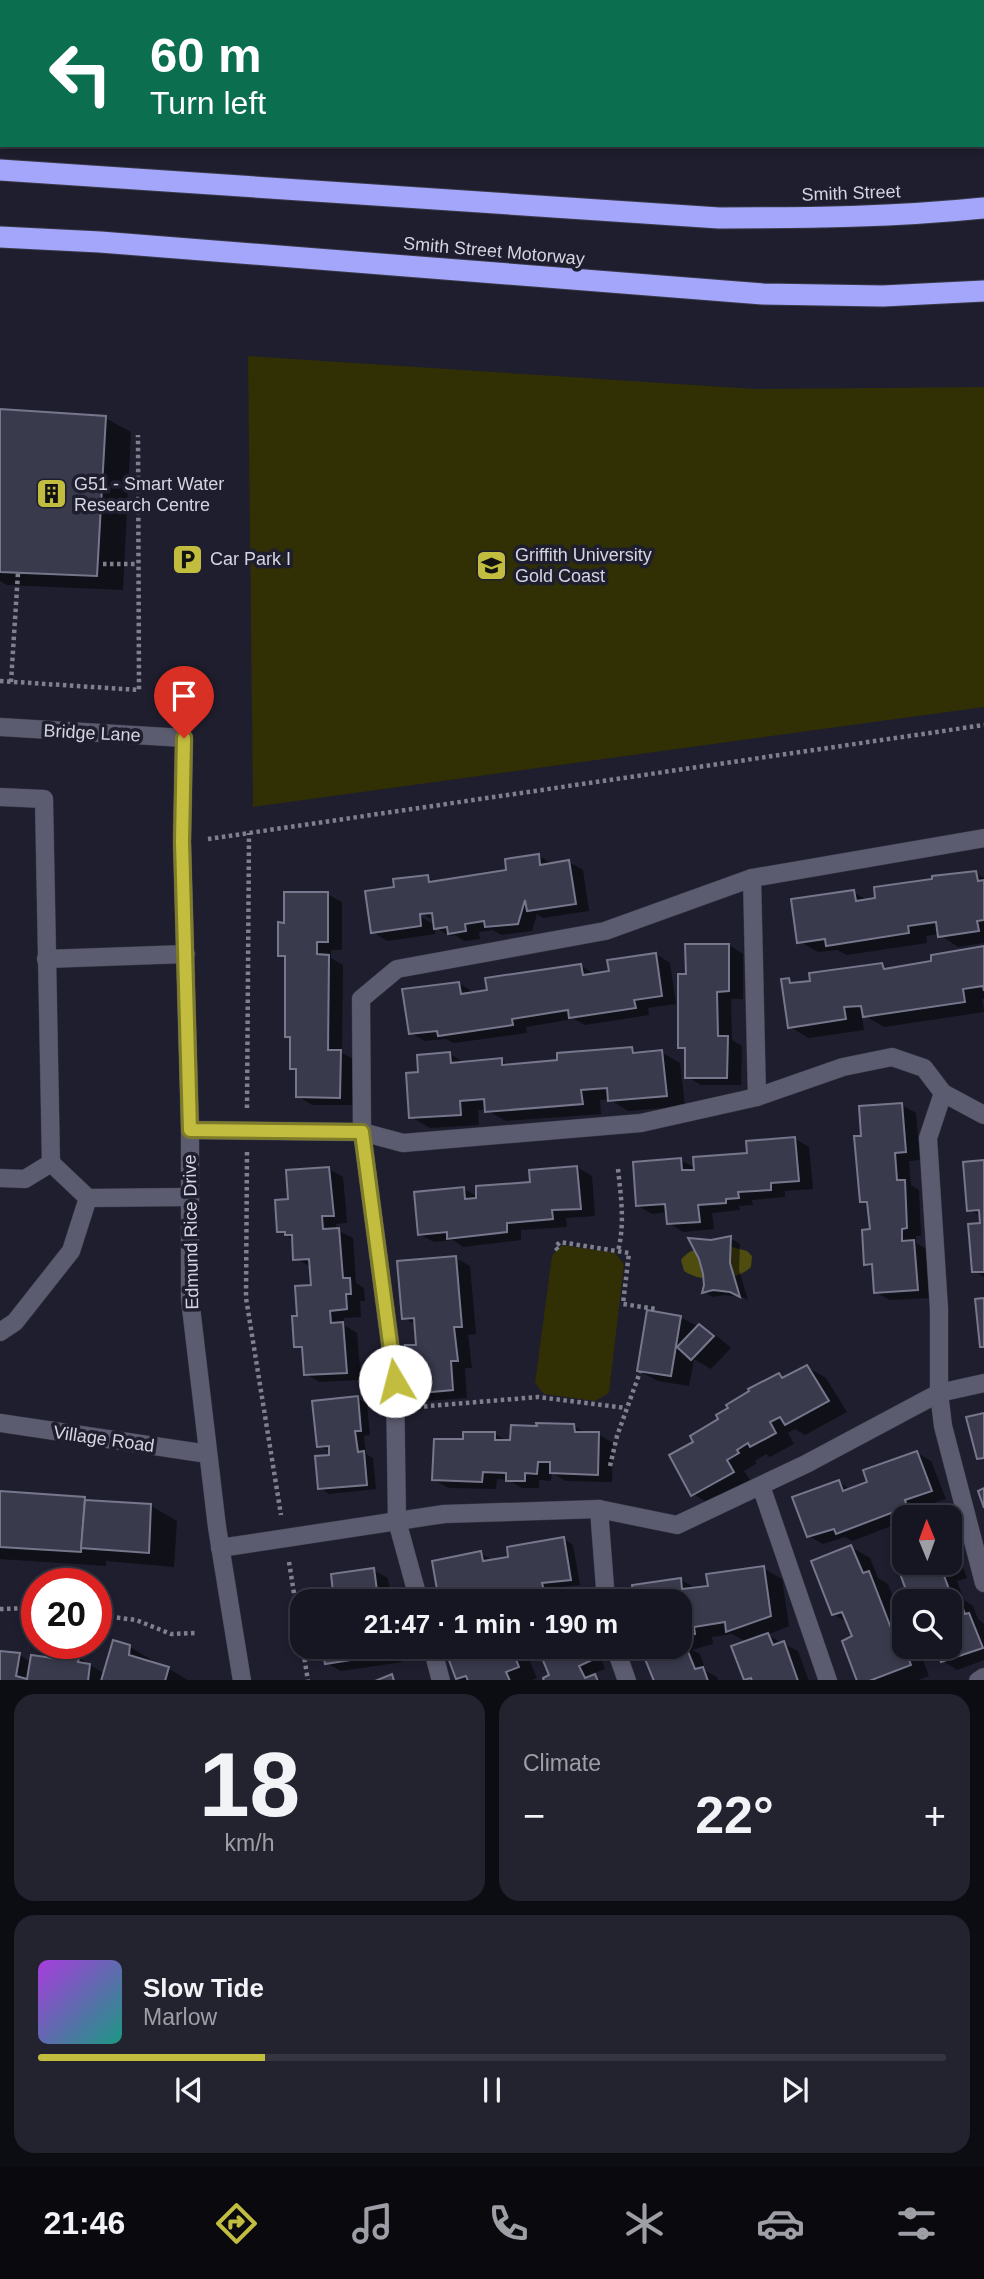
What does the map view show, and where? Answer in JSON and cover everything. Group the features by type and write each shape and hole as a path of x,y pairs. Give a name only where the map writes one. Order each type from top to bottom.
{"highway":[{"name":"Smith Street","path":"0,170 719,218 830,218 984,208"},
{"name":"Smith Street Motorway","path":"0,237 100,242 763,294 883,296 984,291"}],"street":[{"name":"Bridge Lane","path":"0,727 184,738"},
{"name":"Edmund Rice Drive","path":"184,738 182,842 190,1130 190,1299 220,1548 242,1680"},
{"path":"0,797 44,799 51,1163 88,1198 190,1197"},
{"path":"416,1589 397,1521 395,1381 362,1132 361,999 397,969 604,931 752,878 984,838"},
{"path":"752,878 757,1097"},
{"path":"46,959 186,954"},
{"path":"190,1130 362,1132 403,1143 641,1124 757,1097 843,1067 892,1057 924,1068 943,1093 984,1115"},
{"path":"943,1093 928,1138 939,1310 939,1393 943,1426 984,1583"},
{"path":"0,1178 25,1179 51,1163"},
{"path":"0,1332 15,1322 71,1251 88,1198"},
{"path":"220,1548 444,1514 599,1509 677,1525 761,1486 939,1393 984,1383"},
{"name":"Village Road","path":"0,1423 208,1454"},
{"path":"761,1486 828,1680"},
{"path":"599,1509 605,1589"},
{"path":"435,1659 441,1680"},
{"path":"619,1659 627,1680"}],"path":[{"path":"0,681 139,691 138,435"},
{"path":"103,564 138,565"},
{"path":"11,682 18,573"},
{"path":"208,839 984,725"},
{"path":"249,833 246,1297 308,1680"},
{"path":"618,1169 623,1209 618,1251"},
{"path":"558,1250 555,1247 560,1242 629,1253 623,1304 656,1311"},
{"path":"610,1466 626,1408 640,1372"},
{"path":"395,1409 538,1397 626,1408"},
{"path":"0,1609 21,1608"},
{"path":"112,1617 136,1620 171,1634 197,1633"}],"shaded area":[{"name":"Griffith University Gold Coast","path":"248,356 755,389 984,387 984,707 253,807"},
{"path":"562,1245 615,1253 624,1264 609,1393 595,1401 544,1394 535,1383 552,1256"},
{"path":"724,1245 747,1251 752,1256 751,1267 736,1276 718,1279 700,1278 684,1271 681,1260 685,1255 701,1248"}],"building":[{"name":"G51 - Smart Water Research Centre","path":"0,409 106,416 97,576 0,572"},
{"path":"539,854 540,865 569,860 576,904 527,911 525,900 518,924 485,927 484,921 465,924 466,931 448,934 447,927 434,929 432,913 420,914 421,926 371,933 365,891 394,887 393,879 428,875 429,882 506,870 505,859"},
{"path":"976,871 978,881 984,880 984,920 977,921 979,931 938,937 936,922 908,926 909,933 826,946 825,939 797,943 791,899 854,890 856,901 875,898 874,887"},
{"path":"284,892 328,892 328,942 317,942 317,954 329,955 328,1050 341,1050 340,1098 296,1097 296,1069 290,1069 290,1037 285,1037 285,956 278,956 278,922 284,923"},
{"path":"685,944 729,944 729,991 717,992 718,1036 728,1036 727,1078 685,1078 685,1048 678,1048 678,974 686,974"},
{"path":"984,946 984,991 983,986 963,989 965,1002 863,1017 861,1006 844,1007 846,1019 788,1028 781,979 789,978 790,983 810,981 809,973 882,963 884,969 931,961 931,955"},
{"path":"656,953 662,996 634,1000 636,1008 569,1018 568,1010 512,1019 513,1025 438,1036 437,1031 409,1034 402,989 459,982 461,994 487,990 485,978 581,964 583,975 609,971 607,960"},
{"path":"632,1047 633,1053 662,1050 667,1096 608,1101 607,1088 581,1090 583,1104 485,1112 484,1099 460,1101 461,1115 409,1118 406,1073 418,1072 417,1055 450,1052 451,1063 502,1058 502,1065 557,1060 557,1053"},
{"path":"902,1103 906,1152 895,1153 897,1180 905,1180 907,1228 902,1229 902,1241 914,1240 918,1290 874,1293 872,1264 864,1265 862,1230 870,1229 867,1202 860,1202 854,1136 861,1136 859,1106"},
{"path":"795,1137 799,1181 771,1183 771,1190 738,1192 739,1198 726,1199 726,1203 698,1205 700,1222 667,1224 665,1204 636,1206 633,1162 681,1158 682,1170 694,1170 693,1157 747,1153 746,1141"},
{"path":"984,1160 984,1272 972,1272 968,1224 980,1223 979,1210 967,1211 963,1162"},
{"path":"577,1166 581,1209 552,1210 553,1219 507,1223 507,1232 447,1239 447,1232 418,1235 414,1192 464,1187 465,1199 476,1198 476,1186 530,1182 529,1170"},
{"path":"329,1167 334,1216 322,1216 323,1229 339,1228 343,1278 350,1278 351,1294 346,1294 347,1309 330,1311 331,1323 343,1322 347,1373 304,1375 302,1347 294,1347 292,1316 297,1316 295,1286 311,1285 309,1259 293,1260 292,1235 277,1232 275,1200 288,1199 286,1170"},
{"path":"731,1236 730,1263 740,1297 730,1292 713,1290 702,1293 703,1274 688,1238 711,1240"},
{"path":"456,1256 462,1327 454,1327 458,1361 451,1361 453,1390 410,1394 405,1345 416,1345 414,1318 402,1319 397,1261"},
{"path":"984,1298 984,1347 980,1347 975,1299"},
{"path":"647,1310 681,1316 671,1376 637,1371"},
{"path":"699,1324 714,1336 691,1360 677,1347"},
{"path":"807,1365 829,1401 785,1425 780,1417 770,1422 776,1433 750,1447 748,1443 737,1450 739,1453 727,1460 734,1472 691,1496 669,1455 693,1442 690,1436 718,1419 716,1415 728,1408 726,1405 749,1391 748,1389 779,1373 782,1378"},
{"path":"358,1396 361,1431 355,1431 358,1452 364,1451 367,1485 318,1489 315,1456 329,1455 329,1446 317,1447 312,1401"},
{"path":"984,1413 984,1458 977,1459 966,1417"},
{"path":"536,1423 574,1424 575,1432 599,1432 598,1475 550,1473 550,1462 538,1462 537,1474 525,1473 525,1481 506,1481 506,1473 483,1472 482,1482 432,1480 434,1439 463,1439 463,1432 495,1432 495,1440 510,1440 511,1425 537,1426"},
{"path":"917,1451 932,1491 905,1500 906,1505 892,1505 892,1513 836,1534 834,1529 807,1537 792,1497 839,1480 843,1491 867,1482 863,1470"},
{"path":"984,1488 984,1508 978,1491"},
{"path":"0,1491 85,1497 81,1552 0,1547"},
{"path":"85,1500 151,1504 149,1553 81,1548"},
{"path":"564,1537 571,1580 542,1583 544,1589 437,1589 432,1561 481,1551 483,1561 508,1557 507,1547"},
{"path":"851,1545 863,1573 869,1571 892,1631 892,1659 909,1659 911,1665 872,1680 857,1680 842,1641 852,1636 842,1612 832,1615 811,1561"},
{"path":"764,1566 771,1616 726,1632 725,1622 694,1627 695,1634 692,1635 692,1589 682,1589 708,1586 706,1574"},
{"path":"374,1568 377,1589 333,1589 331,1574"},
{"path":"901,1575 944,1575 949,1589 906,1589"},
{"path":"681,1578 682,1589 632,1589 632,1585"},
{"path":"962,1606 965,1614 969,1613 983,1648 962,1655"},
{"path":"768,1633 773,1645 784,1641 798,1680 744,1680 731,1646"},
{"path":"113,1640 130,1645 129,1655 169,1667 165,1680 101,1680 107,1659 112,1659"},
{"path":"0,1651 20,1653 16,1676 27,1679 30,1659 79,1659 78,1662 90,1664 88,1680 0,1680"},
{"path":"324,1659 357,1659 325,1664"},
{"path":"448,1659 516,1659 519,1667 506,1672 510,1680 468,1680 466,1676 456,1679"},
{"path":"542,1659 592,1659 579,1666 585,1678 595,1674 598,1680 544,1680 549,1675"},
{"path":"645,1659 691,1659 695,1669 703,1667 708,1680 654,1680"},
{"path":"392,1674 394,1680 377,1680"}],"place":[{"name":"G51 - Smart Water Research Centre","path":"51,494"},
{"name":"Car Park I","path":"187,559"},
{"name":"Griffith University Gold Coast","path":"492,565"}],"route":[{"path":"184,738 182,842 190,1130 362,1132 395,1381"}]}
